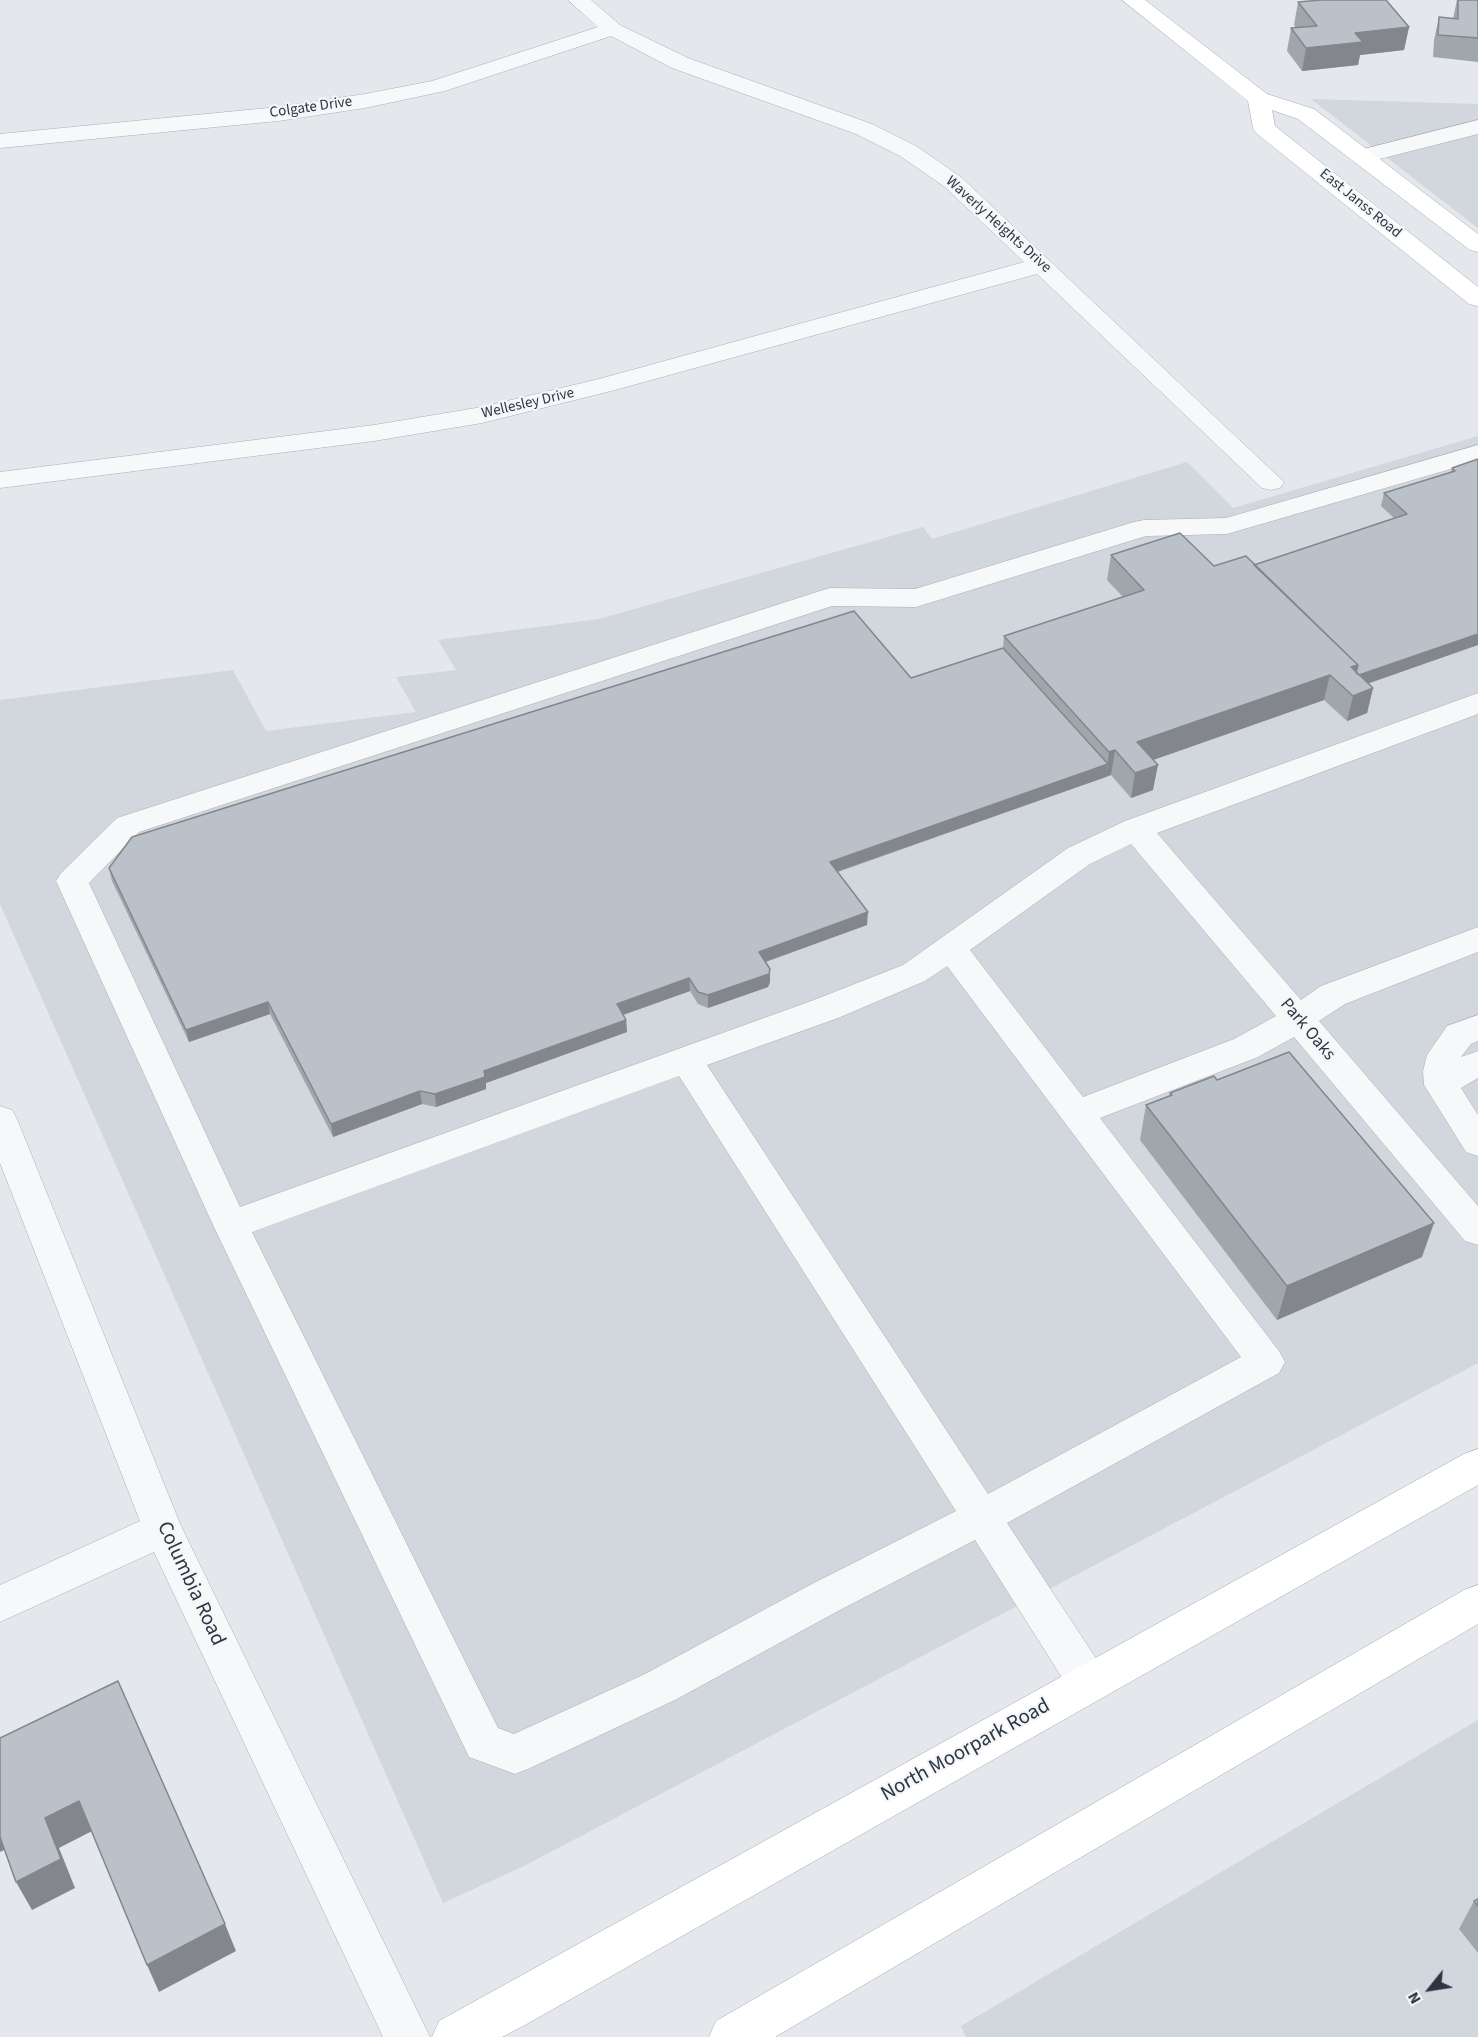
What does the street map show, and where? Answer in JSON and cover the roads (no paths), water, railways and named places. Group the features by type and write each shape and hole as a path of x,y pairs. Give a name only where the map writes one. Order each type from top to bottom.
{"main road":[{"path":"1132,0 1259,99 1306,114 1478,245"},
{"name":"East Janss Road","path":"1259,99 1264,128 1478,299"},
{"name":"North Moorpark Road","path":"455,2037 1478,1466"},
{"path":"732,2037 1478,1603"}],"street":[{"name":"Waverly Heights Drive","path":"578,0 613,29 680,63 864,129 908,151 953,182 1271,482"},
{"name":"Colgate Drive","path":"0,141 278,114 365,101 436,86 613,29"},
{"path":"1364,156 1478,128"},
{"name":"Wellesley Drive","path":"0,480 374,433 482,416 606,385 1042,265"},
{"path":"951,948 1266,1362 981,1518 824,1598 660,1687 515,1754 484,1743 231,1225 72,881 128,825 830,597 916,598 1144,528 1227,526 1478,453"},
{"path":"231,1225 826,1010 914,973 1059,868 1136,829 1478,703"},
{"name":"Park Oaks","path":"1136,829 1478,1231"},
{"path":"1077,1113 1246,1048 1298,1019 1333,995 1478,939"},
{"path":"1478,1027 1459,1035 1444,1055 1440,1071 1441,1085 1478,1143"},
{"path":"686,1060 1088,1682"},
{"path":"1441,1085 1460,1072 1478,1064"},
{"name":"Columbia Road","path":"0,1119 163,1529 407,2037"},
{"path":"0,1604 163,1529"}]}
